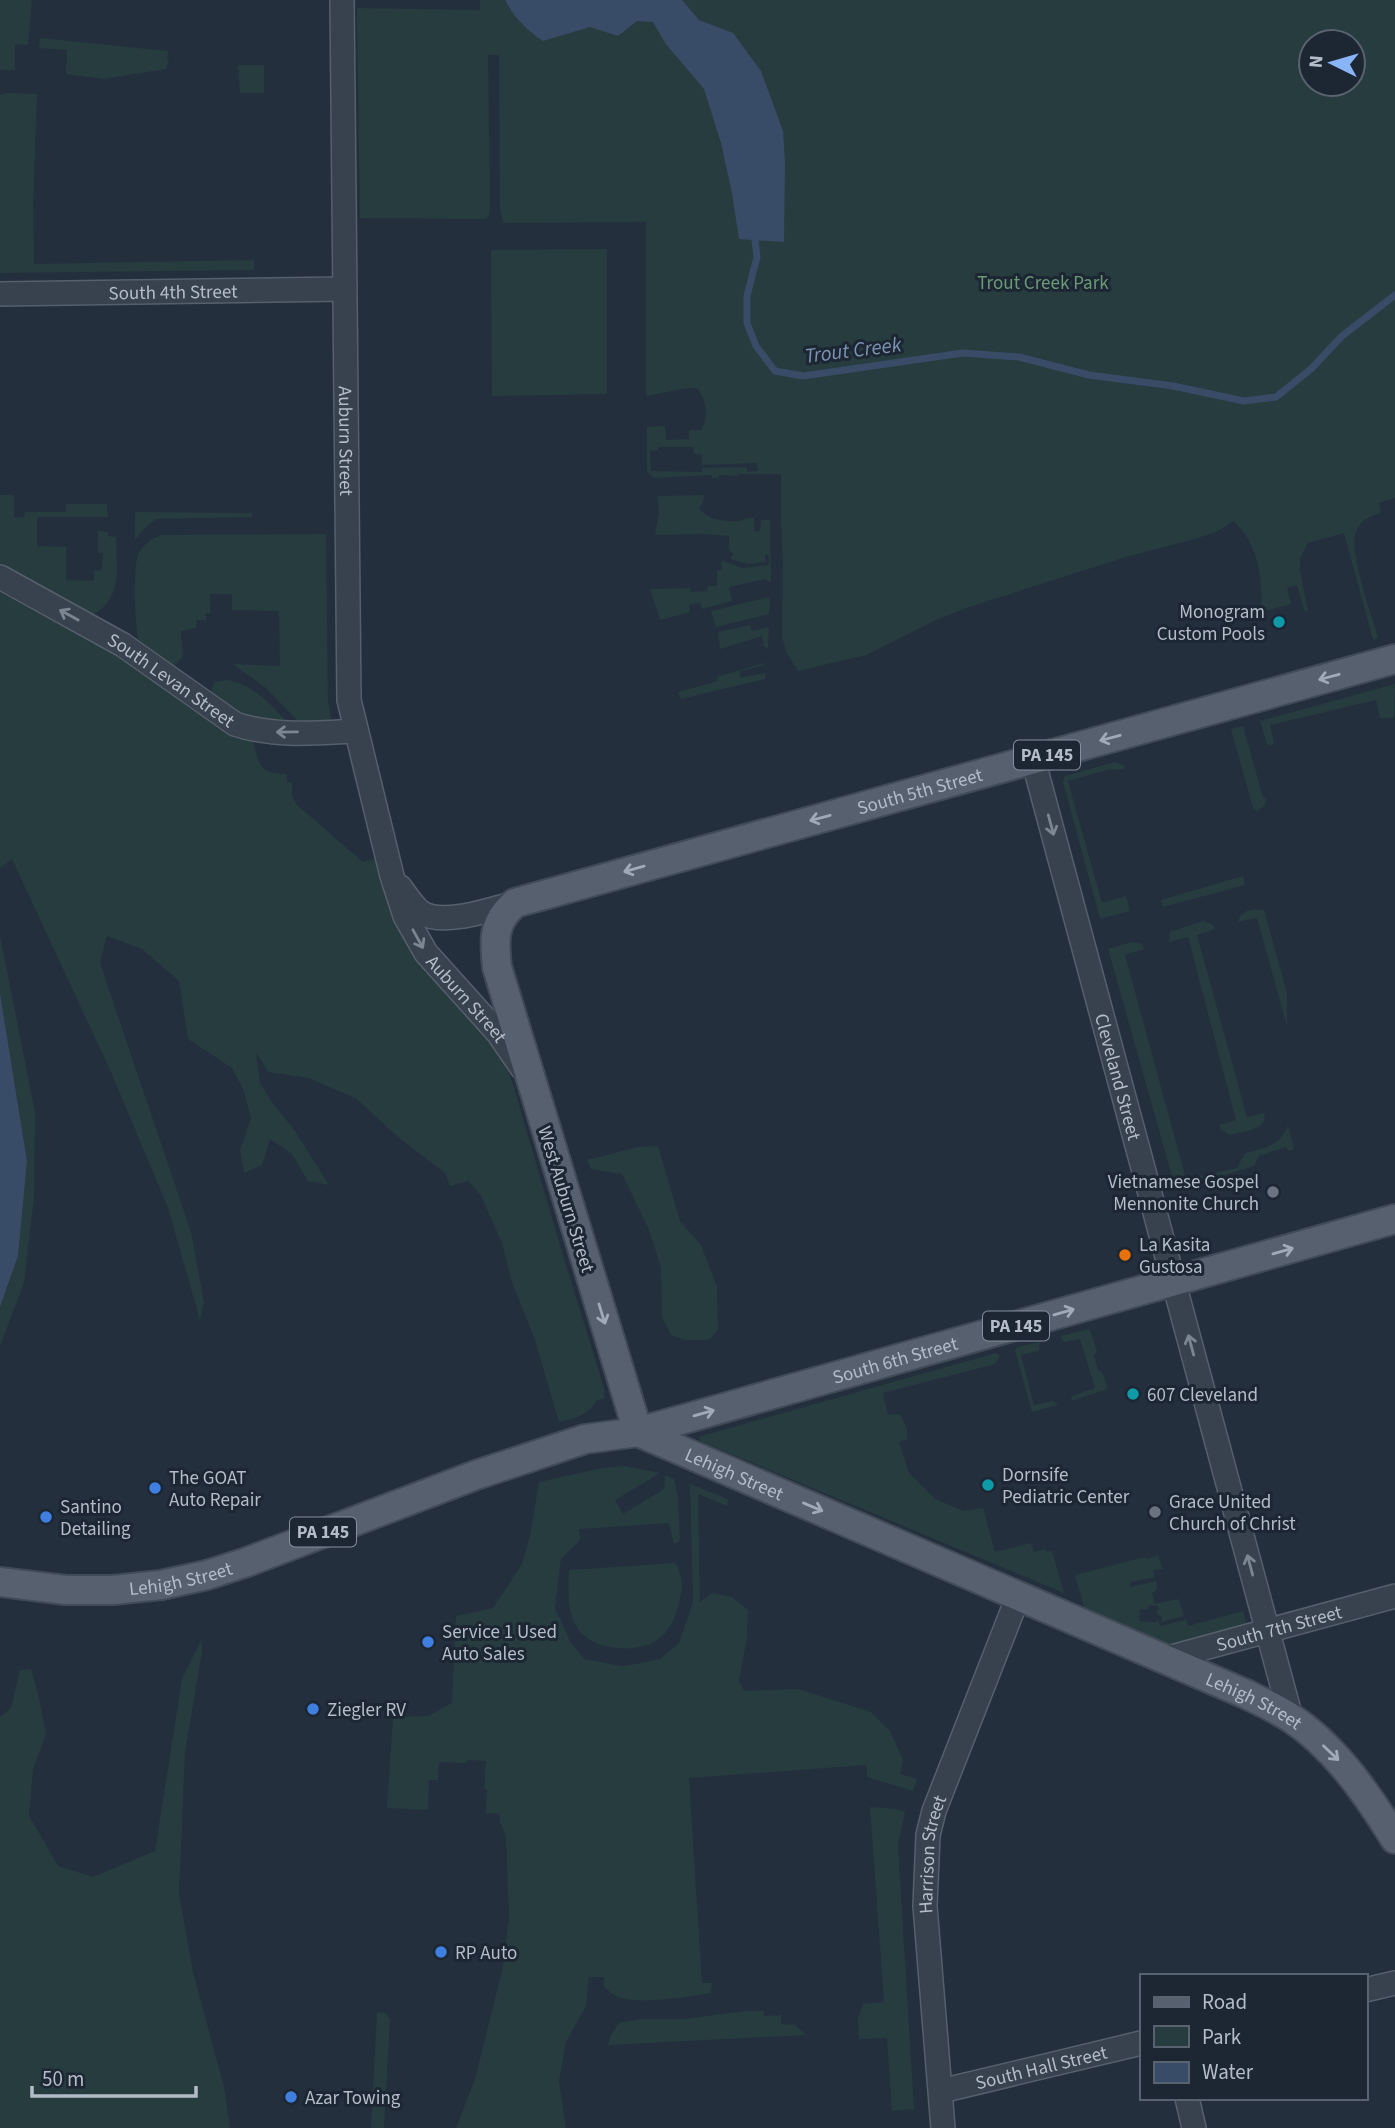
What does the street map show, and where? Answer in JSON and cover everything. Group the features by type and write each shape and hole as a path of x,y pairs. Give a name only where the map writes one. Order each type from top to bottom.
{"main road":[{"name":"South 5th Street","path":"515,903 1395,659"},
{"name":"West Auburn Street","path":"515,903 503,914 494,939 497,967 638,1432"},
{"name":"South 6th Street","path":"638,1432 1395,1219"},
{"name":"Lehigh Street","path":"0,1582 65,1590 113,1590 161,1585 207,1575 476,1475 586,1439 638,1432 1019,1594 1248,1695 1291,1718 1342,1763 1395,1839"}],"street":[{"name":"Auburn Street","path":"342,0 349,700 392,876 405,916 426,953 498,1033 531,1082"},
{"name":"South 4th Street","path":"0,294 345,289"},
{"name":"South Levan Street","path":"0,577 123,645 235,724 254,731 273,733 355,731"},
{"name":"Cleveland Street","path":"1033,759 1291,1718"},
{"name":"Auburn Street","path":"392,876 424,914 461,916 515,903"},
{"name":"Harrison Street","path":"943,2128 925,1906 928,1835 934,1811 1019,1594"},
{"name":"South 7th Street","path":"1164,1659 1395,1596"},
{"path":"1367,1990 1395,1983"},
{"name":"South Hall Street","path":"941,2091 1140,2043"},
{"path":"1187,2100 1194,2128"}],"green space":[{"path":"0,0 32,0 28,45 15,44 15,70 0,70"},
{"name":"Trout Creek Park","path":"480,0 505,0 510,10 689,9 682,0 1395,0 1395,498 1379,503 1381,513 1363,522 1354,541 1358,568 1378,638 1373,640 1344,533 1308,543 1300,558 1308,611 1305,611 1297,585 1287,588 1291,604 1261,612 1258,563 1249,541 1234,521 1218,531 1195,539 1129,556 966,608 866,655 798,671 782,638 781,474 653,478 647,471 647,427 665,426 666,440 689,439 689,430 701,430 706,414 705,403 697,388 646,396 646,222 503,223 500,208 499,55 488,55 490,204 486,219 360,218 357,8 480,10","holes":["658,447 693,447 694,454 702,455 702,465 757,463 758,471 747,472 747,467 702,468 702,472 651,471 650,451 658,450"]},
{"path":"40,38 168,51 169,61 166,69 104,79 66,74 67,50 39,48"},
{"path":"238,65 264,65 264,93 240,93"},
{"path":"37,94 34,264 254,260 254,270 0,273 0,95"},
{"path":"607,249 607,394 492,396 491,250"},
{"path":"0,495 14,495 14,518 24,517 25,512 66,512 66,504 107,504 108,517 37,517 37,546 66,547 66,580 94,581 94,571 102,570 103,553 98,553 98,531 108,532 108,536 116,537 116,582 109,601 102,609 91,616 0,566"},
{"path":"704,495 699,508 711,517 732,521 754,518 754,531 760,531 761,520 770,520 771,582 765,579 729,587 732,601 702,609 700,602 689,605 690,612 660,620 650,589 690,588 691,592 707,591 708,586 717,586 717,571 722,570 721,562 742,568 769,565 769,555 765,555 765,562 748,564 730,559 733,555 729,549 729,536 655,535 659,513 657,496"},
{"path":"135,512 252,513 252,517 156,519 135,540"},
{"path":"326,534 328,701 332,723 302,725 266,688 233,664 280,666 279,611 232,610 232,594 210,594 210,613 206,613 206,620 197,620 196,628 181,631 183,656 170,671 141,647 135,601 136,562 142,548 151,540 162,535"},
{"path":"0,592 126,661 193,710 253,742 262,767 278,774 287,774 287,782 292,782 292,796 296,804 363,862 378,858 396,923 430,975 481,1026 504,1061 513,1084 604,1388 604,1399 597,1400 585,1413 559,1422 534,1337 512,1283 502,1243 481,1196 468,1181 450,1186 445,1173 398,1137 357,1099 309,1078 268,1072 256,1052 260,1083 329,1185 308,1181 291,1153 270,1139 262,1165 244,1173 240,1150 251,1118 243,1089 232,1068 188,1039 179,981 142,949 107,936 100,963 191,1232 204,1302 200,1320 168,1208 111,1072 12,859 0,868"},
{"path":"770,597 769,614 716,627 711,611"},
{"path":"750,625 752,631 769,627 768,648 764,647 762,636 720,649 718,632"},
{"path":"764,663 765,665 740,671 740,678 765,673 765,679 681,699 678,692 718,681 717,677"},
{"path":"227,680 245,686 261,696 287,723 245,719 209,694 215,682"},
{"path":"1395,684 1394,718 1380,718 1376,700 1270,725 1274,744 1267,744 1260,721"},
{"path":"1243,726 1263,797 1267,799 1264,806 1257,811 1253,808 1231,729"},
{"path":"1115,762 1125,766 1123,769 1110,769 1068,781 1102,903 1126,896 1130,911 1100,919 1063,782 1065,776"},
{"path":"1243,876 1245,885 1163,907 1161,900"},
{"path":"1254,909 1264,910 1287,993 1287,1026 1257,918 1238,922 1240,916"},
{"path":"1203,921 1213,925 1215,929 1197,935 1247,1117 1264,1113 1265,1119 1259,1126 1230,1135 1220,1129 1220,1125 1236,1120 1188,937 1169,942 1170,932"},
{"path":"0,936 35,1112 34,1197 24,1283 0,1346 0,1307 18,1256 27,1161 0,993"},
{"path":"1132,942 1141,944 1145,949 1125,955 1186,1179 1237,1168 1245,1153 1276,1142 1288,1125 1294,1149 1288,1151 1286,1147 1259,1156 1254,1166 1175,1187 1108,949"},
{"path":"658,1146 680,1221 701,1245 717,1287 718,1330 709,1340 685,1340 671,1335 662,1317 661,1268 649,1230 622,1174 591,1169 587,1160 638,1147"},
{"path":"1090,1329 1097,1352 1094,1355 1098,1370 1102,1372 1108,1389 1071,1401 1072,1396 1095,1388 1080,1339 1064,1342 1060,1336"},
{"path":"1040,1342 1039,1351 1021,1355 1034,1405 1053,1401 1058,1405 1032,1412 1015,1350 1017,1347"},
{"path":"996,1353 1000,1356 995,1364 883,1393 888,1415 900,1414 907,1429 907,1439 899,1442 909,1473 935,1499 964,1511 983,1508 995,1552 1031,1543 1034,1552 1045,1549 1046,1552 1052,1551 1064,1593 702,1442 698,1437"},
{"path":"624,1466 660,1473 615,1500 623,1514 664,1489 665,1475 674,1479 678,1497 680,1538 679,1542 674,1544 669,1523 579,1529 580,1540 561,1559 555,1608 571,1643 584,1659 622,1666 636,1664 660,1659 679,1643 693,1602 690,1484 728,1499 727,1506 698,1494 700,1602 712,1593 732,1597 748,1610 747,1637 739,1680 744,1691 798,1689 871,1712 890,1731 903,1760 900,1774 917,1779 913,1791 867,1777 866,1765 689,1778 702,1983 713,1983 710,1993 663,2000 627,1999 616,1996 604,1987 604,1977 589,1977 586,2006 566,2042 559,2081 566,2128 456,2128 475,2079 502,1971 509,1919 506,1837 500,1814 486,1813 486,1761 439,1762 438,1780 429,1780 428,1810 387,1808 393,1717 428,1716 452,1703 456,1616 493,1608 522,1564 530,1536 539,1482 602,1468"},
{"path":"1158,1556 1163,1569 1153,1570 1155,1577 1130,1582 1130,1587 1156,1581 1157,1590 1152,1593 1155,1604 1179,1599 1184,1616 1162,1622 1161,1616 1157,1615 1158,1606 1149,1605 1148,1610 1140,1609 1139,1621 1156,1622 1158,1619 1160,1626 1186,1620 1188,1626 1243,1611 1247,1626 1165,1647 1085,1610 1075,1575"},
{"path":"675,1563 681,1576 681,1594 674,1620 661,1637 640,1647 615,1648 602,1645 581,1633 572,1618 569,1605 569,1570"},
{"path":"201,1640 202,1652 185,1752 179,1894 193,1972 224,2087 230,2128 0,2128 0,1717 11,1708 20,1670 31,1669 46,1734 33,1769 29,1816 58,1866 93,1877 155,1851 182,1679"},
{"path":"870,1807 905,1812 898,1845 914,2109 892,2111 887,2038 859,2039 858,2019 863,2004 884,2002"},
{"path":"763,2011 764,2016 782,2015 781,2024 795,2025 806,2035 608,2045 619,2023 640,2019 684,2019"},
{"path":"377,2012 386,2013 390,2020 384,2128 371,2128"}],"water":[{"path":"505,0 682,0 699,20 733,33 761,71 783,131 784,242 739,239 721,143 704,89 665,43 653,22 637,21 618,36 590,27 543,41 521,23"},
{"path":"0,993 27,1161 18,1256 0,1307"}],"waterway":[{"name":"Trout Creek","path":"754,231 757,257 747,296 747,323 756,346 775,371 803,376 963,353 1019,357 1089,375 1173,386 1244,401 1276,397 1311,369 1342,336 1395,295"}],"place":[{"name":"Monogram Custom Pools","path":"1279,622"},
{"name":"Vietnamese Gospel Mennonite Church","path":"1273,1192"},
{"name":"La Kasita Gustosa","path":"1125,1255"},
{"name":"607 Cleveland","path":"1133,1394"},
{"name":"Dornsife Pediatric Center","path":"988,1485"},
{"name":"The GOAT Auto Repair","path":"155,1488"},
{"name":"Grace United Church of Christ","path":"1155,1512"},
{"name":"Santino Detailing","path":"46,1517"},
{"name":"Service 1 Used Auto Sales","path":"428,1642"},
{"name":"Ziegler RV","path":"313,1709"},
{"name":"RP Auto","path":"441,1952"},
{"name":"Azar Towing","path":"291,2097"}]}
